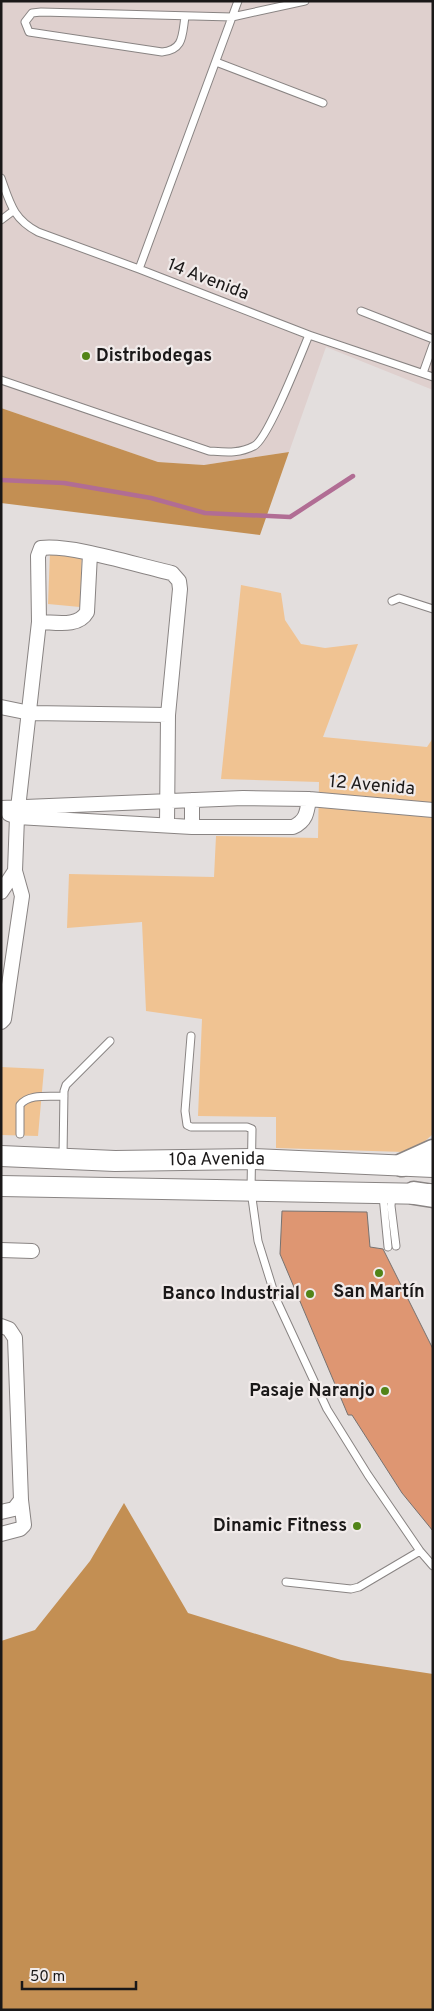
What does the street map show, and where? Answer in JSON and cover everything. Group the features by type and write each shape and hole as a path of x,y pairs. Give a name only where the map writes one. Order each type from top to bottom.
{"main road":[{"path":"402,1165 433,1152"}],"street":[{"path":"1,1022 4,1019 14,962 22,896 14,871 18,812 39,622 38,556 41,548 50,547 90,554 172,573 179,581 180,589 168,715 167,825"},
{"path":"39,622 77,622 83,618 87,612 90,554"},
{"path":"1,706 30,712 168,715"},
{"name":"12 Avenida","path":"18,812 243,798 309,799 433,810"},
{"name":"12 Avenida","path":"192,827 293,826 302,823 306,815 309,799"},
{"path":"1,809 192,827 192,800"},
{"path":"1,892 14,871"},
{"name":"10a Avenida","path":"1,1156 115,1161 252,1159 433,1167"},
{"path":"114,1189 115,1161"},
{"name":"10a Avenida","path":"1,1186 411,1194"},
{"path":"1,1250 32,1251"},
{"path":"1,1326 9,1329 15,1338 21,1500 24,1524 20,1529 1,1534"},
{"path":"1,1512 14,1509 21,1500"}],"lane":[{"path":"139,269 238,1"},
{"path":"185,17 179,45 175,49 162,52 29,32 25,22 32,13 41,12 232,17 277,4 306,1"},
{"path":"216,62 323,103"},
{"name":"14 Avenida","path":"1,178 13,211 24,225 38,232 309,335 433,377"},
{"path":"1,220 13,211"},
{"path":"361,311 433,339"},
{"path":"1,380 208,451 235,453 256,446 268,427 309,335"},
{"path":"423,373 433,345"},
{"path":"392,601 399,598 433,609"},
{"path":"191,1036 186,1110 187,1125 191,1127 249,1127 253,1133 251,1191 258,1241 276,1299 327,1409 420,1551 433,1566"},
{"path":"63,1159 64,1096 66,1085 110,1041"},
{"path":"20,1134 20,1105 23,1102 33,1097 64,1096"},
{"path":"396,1246 391,1206 411,1194"},
{"path":"388,1247 411,1194"},
{"path":"286,1582 351,1589 359,1587 420,1551"}],"shaded area":[{"path":"1,1 433,1 433,390 326,347 289,452 204,465 158,462 1,408"},
{"path":"1,408 158,462 204,465 289,452 260,535 1,503"},
{"path":"50,552 82,552 80,607 48,604"},
{"path":"241,585 281,593 285,620 301,644 325,648 358,644 323,737 427,747 433,738 433,1134 424,1142 404,1152 276,1148 276,1117 198,1116 202,1019 146,1011 142,922 67,928 69,874 214,877 216,836 318,838 319,782 221,779"},
{"path":"1,1067 44,1069 38,1136 1,1135"},
{"path":"124,1503 188,1613 341,1660 433,1674 433,2010 1,2010 1,1641 35,1630 90,1561"}],"building":[{"name":"Pasaje Naranjo","path":"282,1211 367,1212 370,1247 383,1249 433,1349 433,1531 402,1493 352,1415 348,1415 280,1254"}],"waterway":[{"path":"1,480 64,483 151,498 205,513 290,517 353,476"}],"place":[{"name":"Distribodegas","path":"86,356"},
{"name":"San Martín","path":"379,1273"},
{"name":"Banco Industrial","path":"310,1294"},
{"name":"Pasaje Naranjo","path":"385,1391"},
{"name":"Dinamic Fitness","path":"357,1526"}]}
